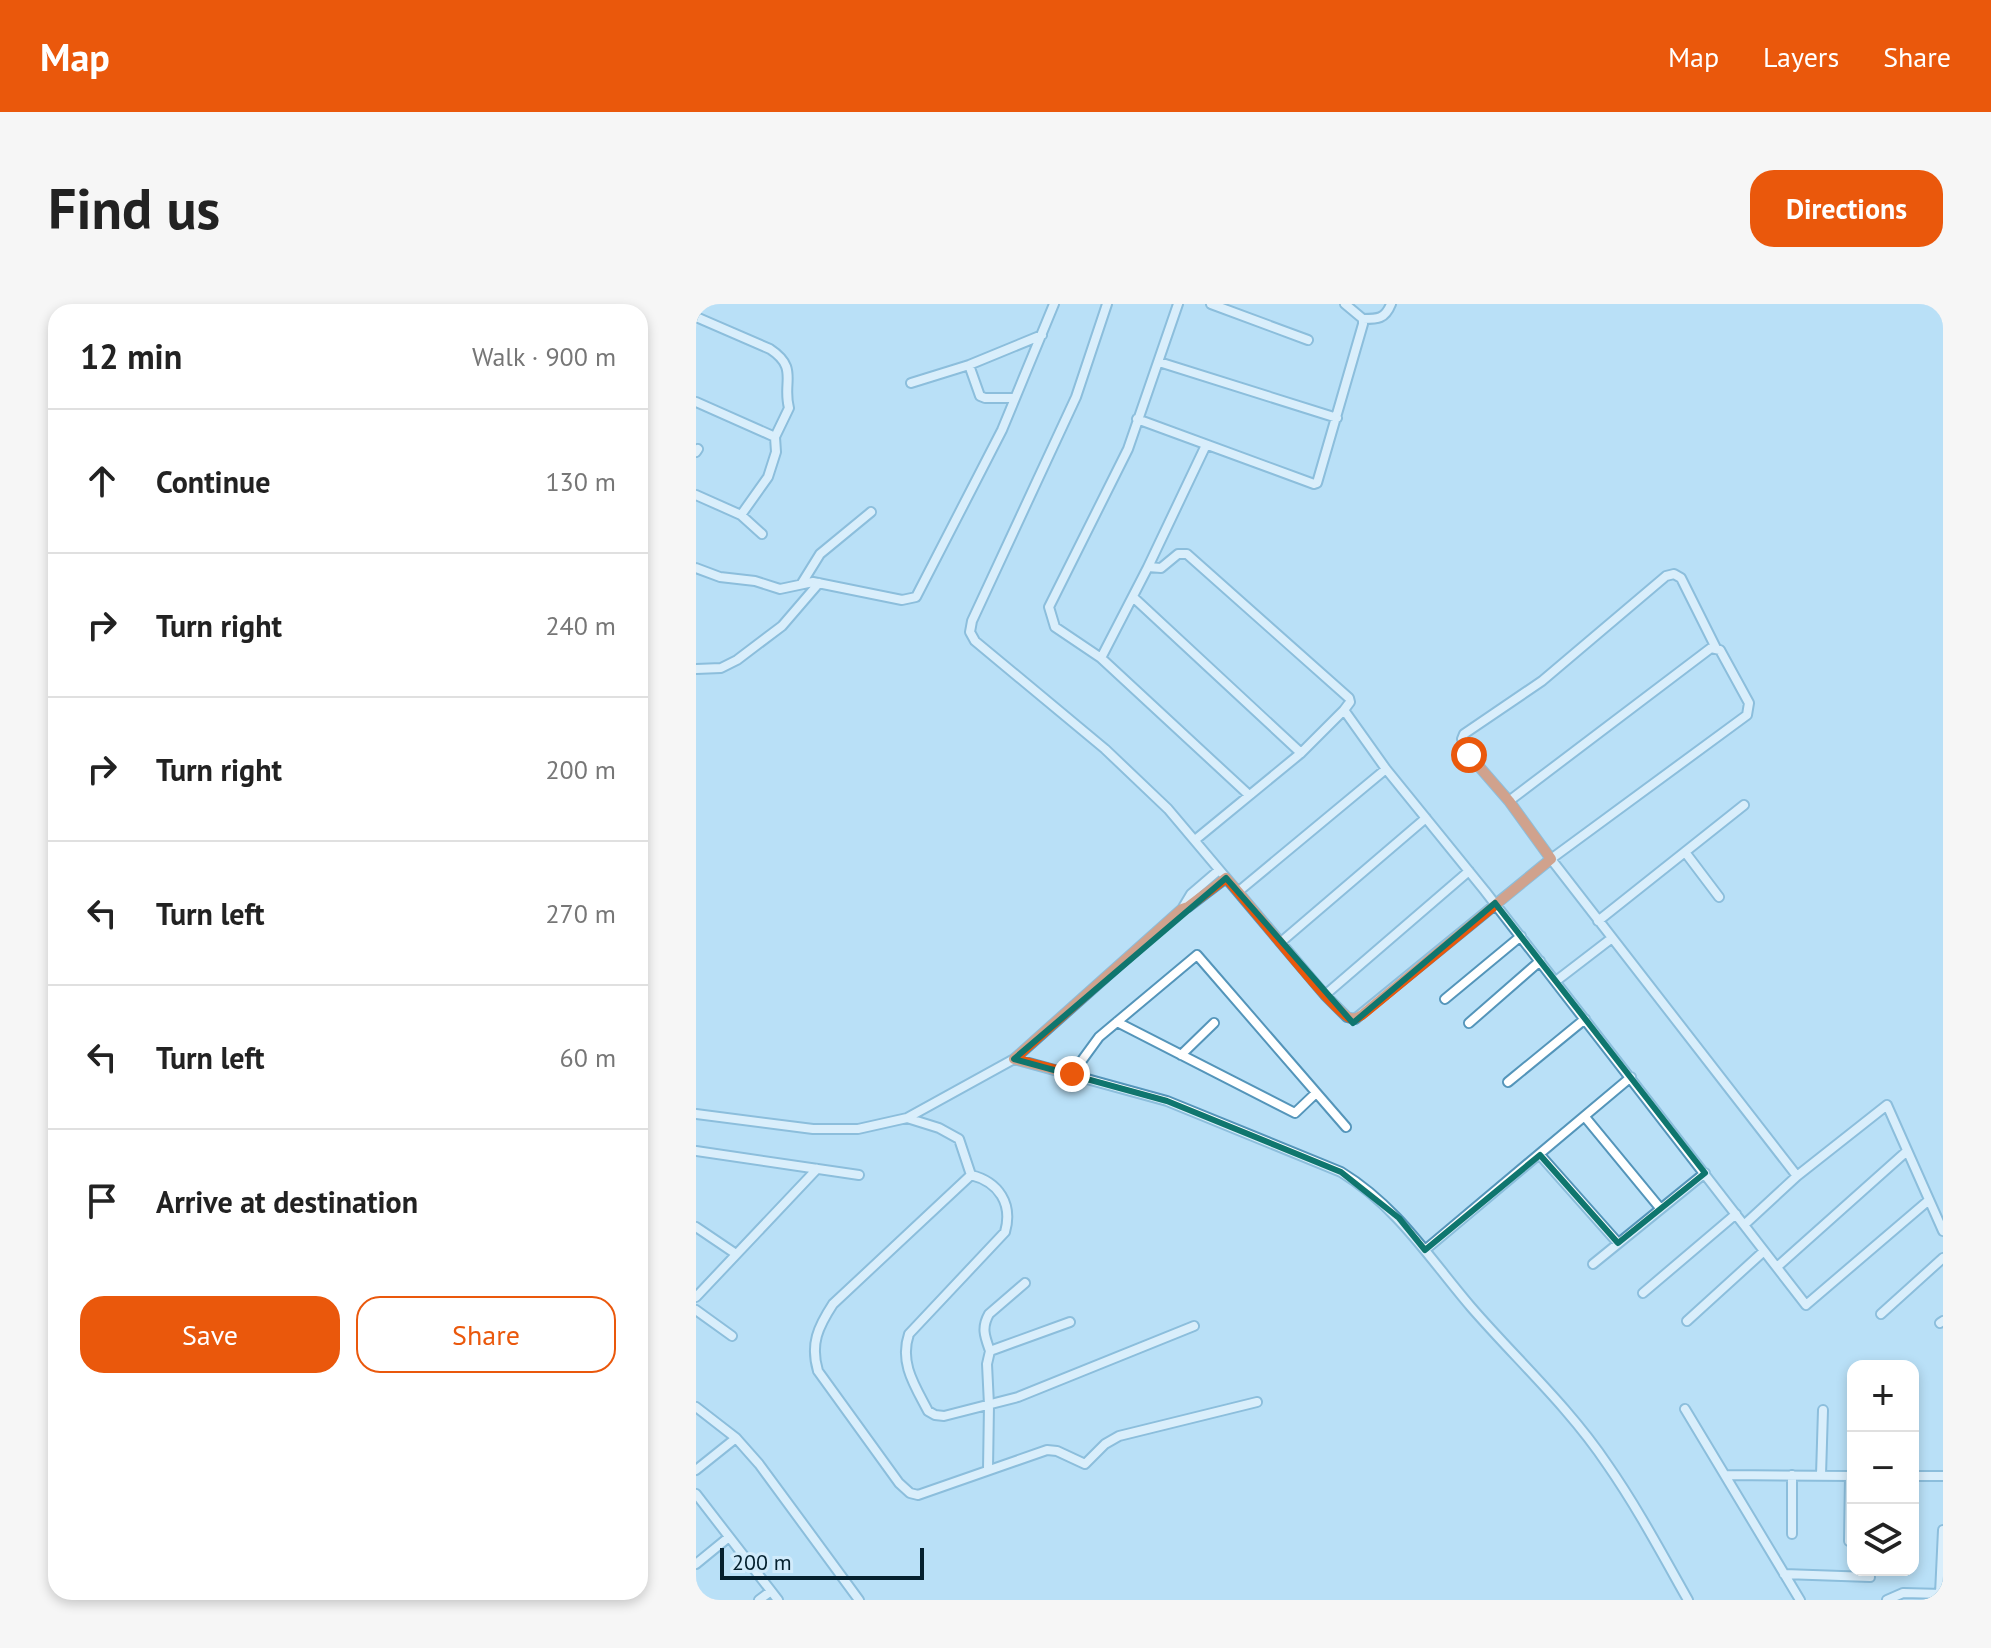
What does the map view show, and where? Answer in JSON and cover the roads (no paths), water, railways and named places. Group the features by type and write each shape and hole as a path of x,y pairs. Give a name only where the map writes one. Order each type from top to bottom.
{"street":[{"path":"696,568 720,577 755,581 780,589 802,583 819,583 902,600 916,597 992,452 1054,304"},
{"path":"1107,304 1076,397 972,621 970,632 975,641 1105,749 1168,809 1325,995 1347,1017 1355,1019 1551,859 1747,715 1749,703 1720,650 1716,648 1681,578 1674,574 1666,576 1542,681 1464,734 1462,739 1469,755 1509,801 1551,859 1598,921 1797,1176"},
{"path":"1178,304 1128,449 1049,607 1055,627 1101,658 1249,795"},
{"path":"1211,304 1308,340"},
{"path":"1345,304 1363,319 1378,319 1386,315 1391,304"},
{"path":"696,317 757,343 785,362 789,385 785,394 789,408 775,437 776,452 768,477 741,515"},
{"path":"1137,419 1314,484 1319,481 1363,319"},
{"path":"911,383 969,365 1042,335"},
{"path":"1159,362 1337,418"},
{"path":"969,365 980,396 1015,398"},
{"path":"696,402 775,437"},
{"path":"1101,658 1206,445"},
{"path":"696,495 741,515 762,534"},
{"path":"802,583 820,554 871,512"},
{"path":"1148,567 1161,568 1178,554 1187,554 1350,702 1301,753 1195,840"},
{"path":"696,669 721,668 737,660 782,626 819,583"},
{"path":"1133,597 1301,753"},
{"path":"1509,801 1711,648 1716,648"},
{"path":"1344,710 1386,769 1521,936 1806,1305 1929,1200"},
{"path":"1239,891 1386,769"},
{"path":"1598,921 1744,805"},
{"path":"1281,942 1426,818"},
{"path":"1685,852 1719,897"},
{"path":"1325,995 1469,871"},
{"path":"696,1114 813,1129 858,1129 907,1118 1014,1059 1222,874"},
{"path":"1445,999 1521,936"},
{"path":"1556,981 1612,938"},
{"path":"1072,1074 1099,1037 1197,955 1346,1127"},
{"path":"1469,1023 1540,961"},
{"path":"1508,1082 1585,1019"},
{"path":"1117,1022 1295,1113 1316,1093"},
{"path":"1181,1055 1214,1023"},
{"path":"1014,1059 1167,1101 1341,1172 1367,1188 1399,1218 1583,1432 1607,1463 1688,1600"},
{"path":"1425,1250 1631,1077"},
{"path":"1744,1225 1797,1176 1887,1105 1943,1231"},
{"path":"1585,1117 1660,1208"},
{"path":"907,1118 939,1128 959,1139 971,1175"},
{"path":"696,1151 859,1175"},
{"path":"1777,1267 1907,1151"},
{"path":"1540,1155 1618,1243"},
{"path":"696,1297 817,1169"},
{"path":"1593,1264 1705,1173"},
{"path":"971,1175 986,1179 1007,1205 1009,1218 1005,1232 915,1324 905,1344 907,1370 928,1411 935,1415 1018,1397 1194,1326"},
{"path":"971,1175 833,1304 819,1325 814,1341 818,1371 899,1483 910,1493 930,1493 988,1469 1047,1450 1057,1451 1085,1464 1105,1444 1119,1436 1257,1402"},
{"path":"1643,1293 1736,1214"},
{"path":"696,1227 736,1254"},
{"path":"1687,1321 1764,1251"},
{"path":"1881,1314 1943,1258"},
{"path":"988,1469 987,1364 990,1351 984,1334 985,1320 1025,1283"},
{"path":"696,1310 732,1336"},
{"path":"990,1351 1070,1322"},
{"path":"696,1407 736,1438 759,1464 859,1600"},
{"path":"1685,1409 1800,1600"},
{"path":"1821,1475 1823,1410"},
{"path":"696,1470 736,1438"},
{"path":"1725,1475 1847,1476"},
{"path":"1792,1475 1792,1534"},
{"path":"1919,1476 1943,1476"},
{"path":"696,1494 778,1600"},
{"path":"1887,1600 1912,1592 1942,1594 1943,1530"},
{"path":"696,1564 729,1537"},
{"path":"1784,1574 1870,1577"},
{"path":"759,1600 771,1591"}]}
